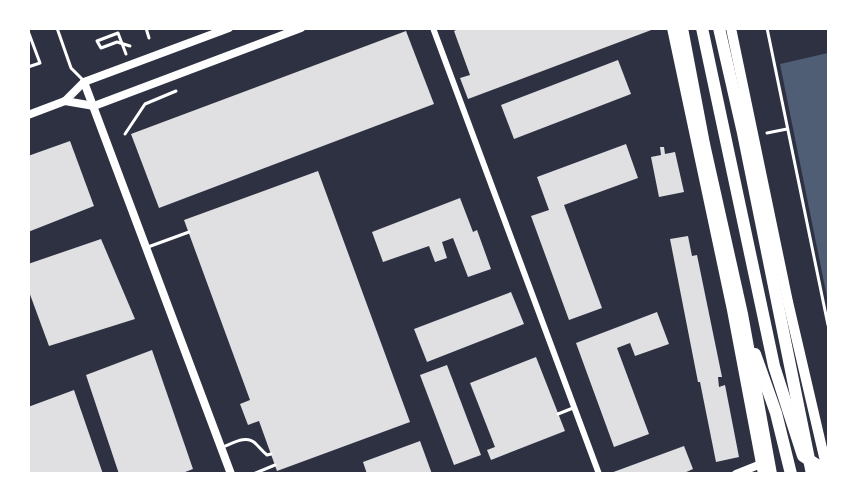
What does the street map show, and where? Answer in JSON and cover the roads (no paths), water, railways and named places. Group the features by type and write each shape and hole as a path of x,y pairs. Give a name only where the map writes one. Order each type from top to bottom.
{"highway":[{"path":"682,28 704,144 741,314 771,474"},
{"path":"702,28 774,366 803,456 828,473"},
{"path":"719,28 743,132 812,474"},
{"path":"741,314 776,413 791,474"}],"main road":[{"path":"672,28 732,310 762,469"},
{"path":"731,28 788,302 828,473"}],"street":[{"path":"28,115 65,101 84,82 229,28"},
{"path":"65,101 94,106 301,28"},
{"path":"433,28 599,474"},
{"path":"84,82 231,474"},
{"path":"736,474 762,469"}],"lane":[{"path":"57,28 71,68 84,82"},
{"path":"28,31 40,63 28,67"},
{"path":"147,247 189,232"},
{"path":"558,414 575,408"},
{"path":"221,447 250,439 261,451 267,455 271,454"},
{"path":"253,474 275,465"}],"water":[{"path":"828,53 828,302 780,64"}]}
